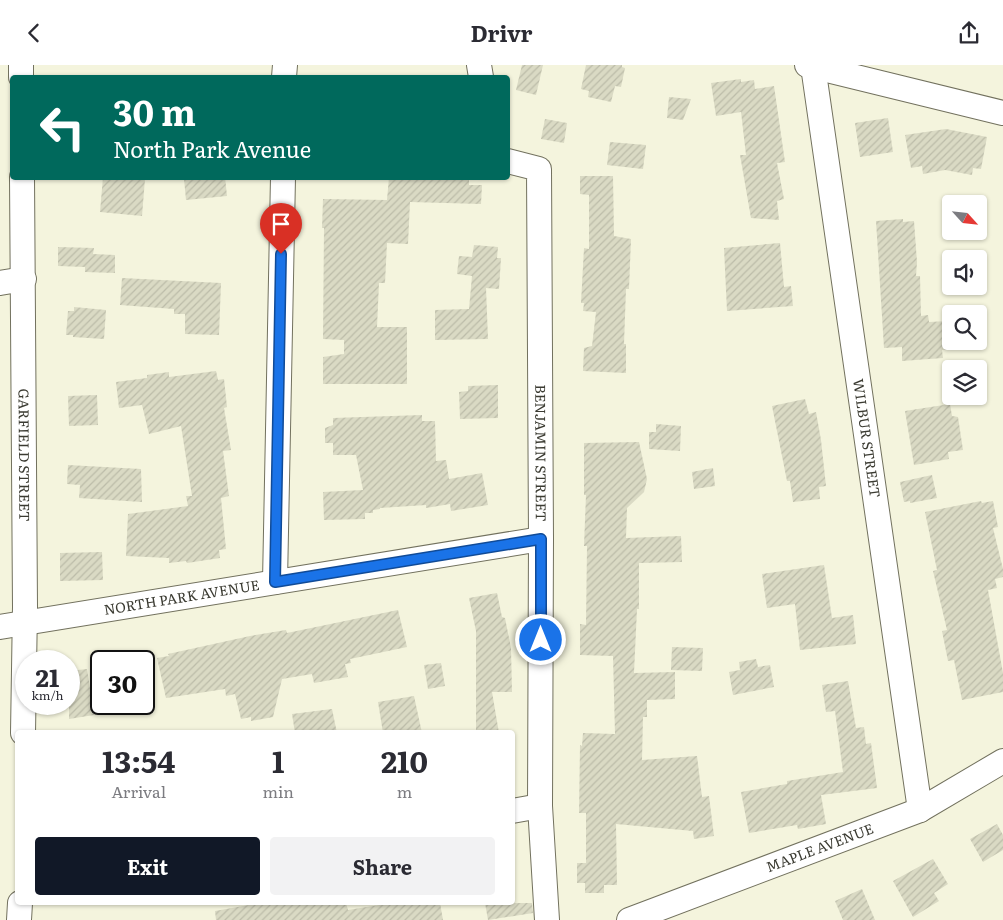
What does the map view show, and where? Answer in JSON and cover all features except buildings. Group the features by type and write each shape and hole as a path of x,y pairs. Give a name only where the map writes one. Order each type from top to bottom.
{"street":[{"path":"810,66 1003,113"},
{"name":"WILBUR STREET","path":"810,66 920,810"},
{"name":"BENJAMIN STREET","path":"510,162 539,169 540,806 547,920"},
{"name":"GARFIELD STREET","path":"22,180 25,623 23,730"},
{"path":"275,582 283,180"},
{"path":"0,283 24,279"},
{"name":"NORTH PARK AVENUE","path":"0,627 541,539"},
{"name":"MAPLE AVENUE","path":"629,920 671,912 920,810 1003,761"},
{"path":"515,810 540,806"},
{"path":"19,920 20,905"}],"route":[{"path":"281,254 275,582 541,539 541,640"}]}
